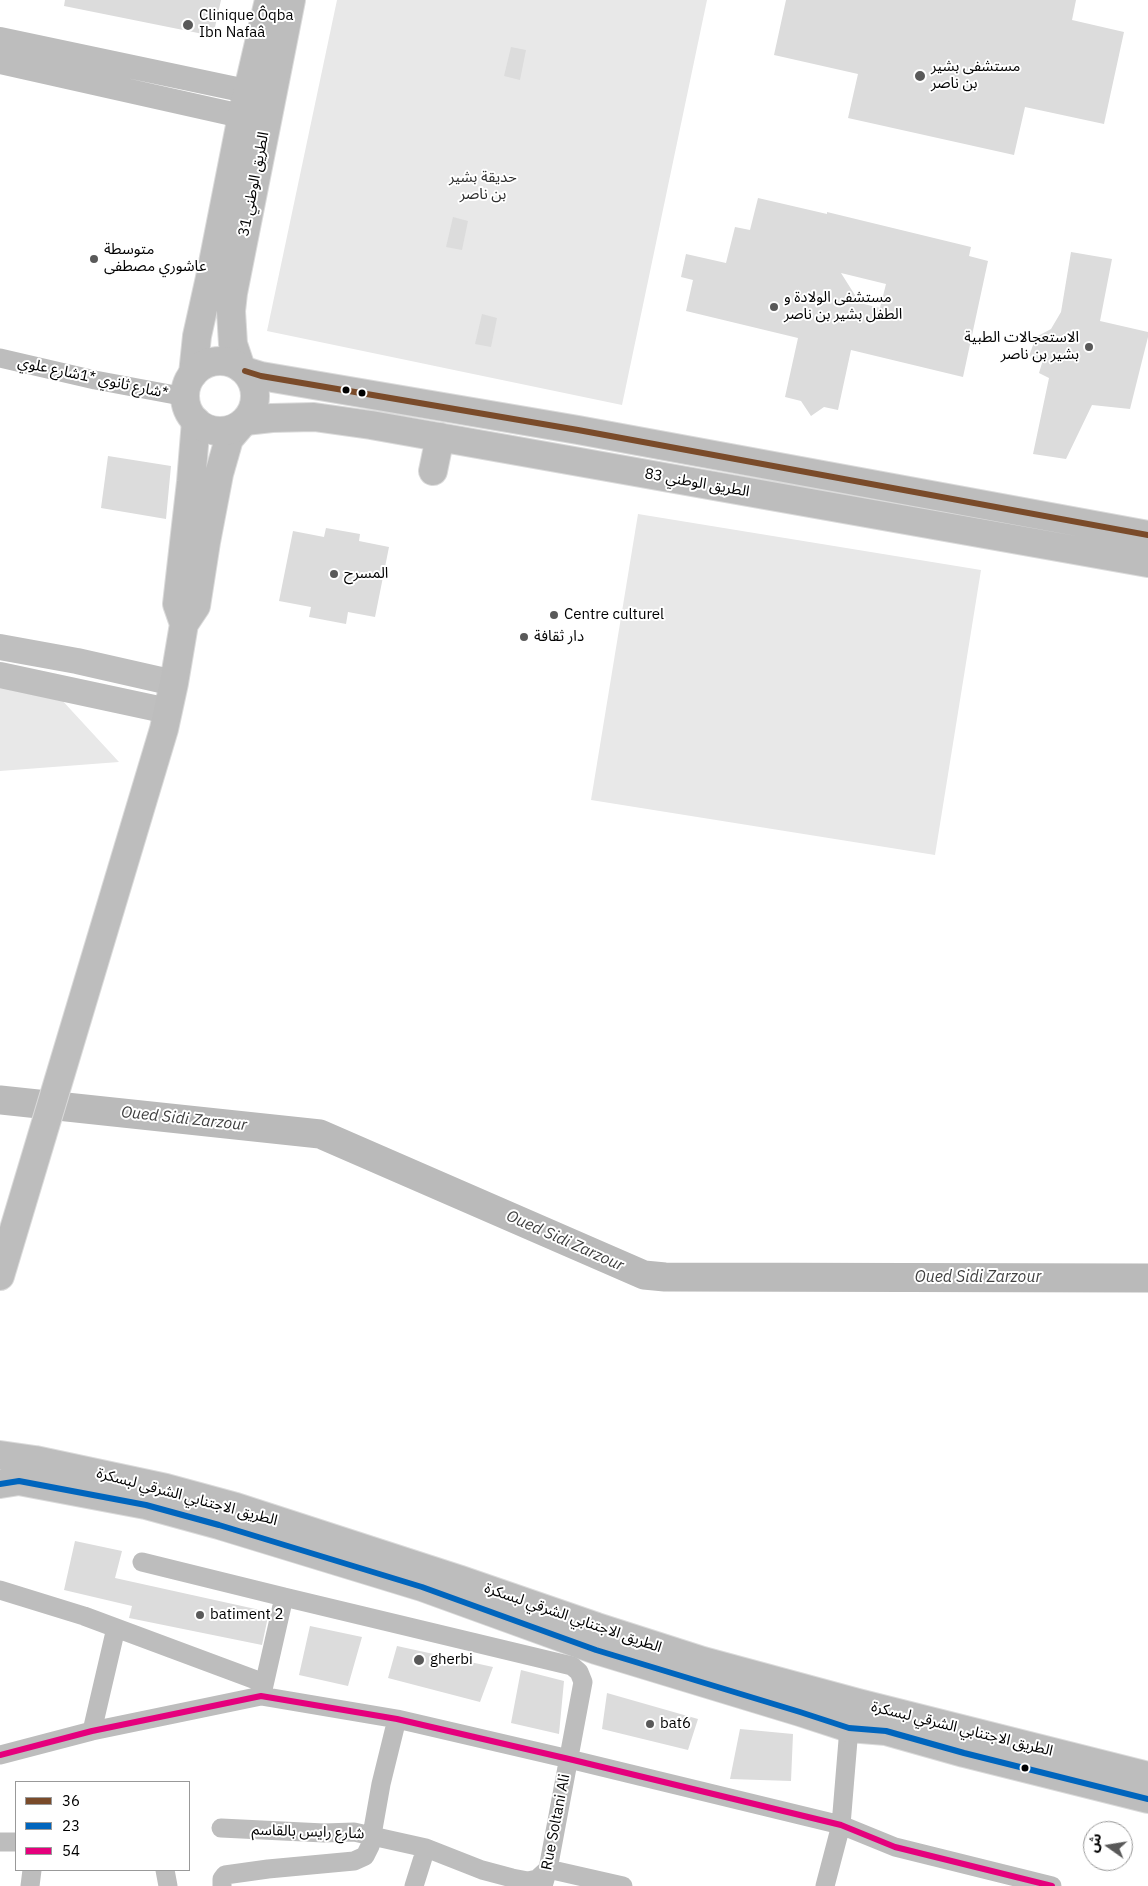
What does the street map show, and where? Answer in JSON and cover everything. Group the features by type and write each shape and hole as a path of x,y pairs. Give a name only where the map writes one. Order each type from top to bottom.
{"main road":[{"path":"184,624 177,604 192,482 192,397 197,336 211,272 257,107 269,0"},
{"name":"الطريق الوطني 31","path":"243,370 233,344 231,312 257,107 291,0"},
{"path":"0,1276 166,720 184,624 196,606 206,542 229,439 243,423 252,412 255,401 255,390 251,380 243,370 225,361 213,362 202,366 192,397 206,428 218,431 230,430 243,423"},
{"name":"الطريق الوطني 83","path":"243,370 262,376 578,430 1148,535"},
{"name":"الطريق الوطني 83","path":"243,423 272,418 314,417 440,437 1148,563"},
{"path":"433,471 440,437"},
{"path":"0,647 77,661 174,683"},
{"path":"0,675 166,720"},
{"name":"الطريق الاجتنابي الشرقي لبسكرة","path":"0,1455 35,1460 148,1484 236,1507 694,1658 854,1716 886,1732 1148,1799"},
{"name":"الطريق الاجتنابي الشرقي لبسكرة","path":"0,1484 19,1481 146,1505 219,1525 422,1587 596,1650 800,1712 854,1716 1148,1776"}],"street":[{"path":"0,39 257,107"},
{"path":"0,62 257,107"},
{"name":"شارع ثانوي *1شارع علوي*","path":"0,358 95,380 192,397"},
{"name":"Rue Soltani Ali","path":"142,1562 572,1666 579,1672 583,1682 545,1878"},
{"path":"0,1590 116,1628 263,1689 569,1758 841,1825 895,1847 1052,1886"},
{"path":"263,1689 284,1597"},
{"path":"92,1731 116,1628"},
{"path":"0,1755 263,1689"},
{"path":"825,1886 841,1825 854,1716"},
{"path":"222,1886 222,1879 225,1876 268,1869 360,1859 365,1856 368,1852 381,1784 397,1719"},
{"name":"شارع رايس بالقاسم","path":"221,1828 315,1833 354,1832 426,1848 480,1878 528,1880 545,1878"},
{"path":"0,1842 15,1842"},
{"path":"414,1886 426,1848"},
{"path":"30,1886 32,1871"},
{"path":"165,1871 168,1886"},
{"path":"545,1878 623,1886"}],"green space":[{"name":"حديقة بشير بن ناصر","path":"337,0 707,0 622,405 267,331"},
{"path":"638,514 981,570 935,855 591,800"},
{"path":"0,682 48,685 119,762 0,771"}],"building":[{"name":"Clinique Ôqba Ibn Nafaâ","path":"65,0 221,0 213,36 64,6"},
{"name":"مستشفى بشير بن ناصر","path":"786,0 1076,0 1072,20 1124,32 1104,124 1025,107 1014,155 848,118 858,74 774,55"},
{"path":"511,47 526,50 520,80 504,76"},
{"name":"مستشفى الولادة و الطفل بشير بن ناصر","path":"758,198 827,214 827,212 971,247 969,256 988,261 963,377 851,350 838,410 824,407 811,416 801,401 785,397 798,338 686,311 693,280 681,277 686,254 726,263 735,227 750,230","holes":["841,273 886,284 880,308 860,303"]},
{"path":"453,217 468,221 462,250 446,247"},
{"name":"الاستعجالات الطبية بشير بن ناصر","path":"1071,252 1112,259 1100,321 1148,332 1148,337 1130,409 1092,405 1066,459 1033,454 1049,378 1039,373 1043,360 1029,356 1036,337 1051,329 1061,312"},
{"path":"482,314 497,318 491,347 475,344"},
{"path":"108,456 171,466 166,519 101,508"},
{"name":"المسرح","path":"326,528 360,534 359,541 389,547 375,617 348,612 346,624 309,617 311,607 279,601 293,531 324,537"},
{"name":"batiment 2","path":"75,1541 122,1551 115,1578 269,1612 262,1645 129,1618 132,1606 64,1590"},
{"path":"310,1626 362,1637 348,1686 299,1675"},
{"path":"397,1646 493,1667 480,1702 388,1678"},
{"path":"521,1670 564,1681 559,1734 511,1723"},
{"name":"bat6","path":"607,1693 698,1719 688,1750 602,1729"},
{"path":"740,1729 793,1734 791,1781 730,1779"}],"waterway":[{"name":"Oued Sidi Zarzour","path":"0,1100 320,1134 644,1275 665,1277 1148,1278"}],"transit line":[{"name":"36","path":"245,371 261,376 578,430 1148,535"},
{"name":"23","path":"0,1484 19,1481 146,1505 219,1525 422,1587 596,1650 849,1728 886,1731 964,1753 1148,1799"},
{"name":"54","path":"0,1755 92,1731 261,1696 397,1719 569,1759 841,1825 895,1847 1052,1886"}],"place":[{"name":"Clinique Ôqba Ibn Nafaâ","path":"188,25"},
{"name":"مستشفى بشير بن ناصر","path":"920,76"},
{"name":"متوسطة عاشوري مصطفى","path":"94,259"},
{"name":"مستشفى الولادة و الطفل بشير بن ناصر","path":"774,307"},
{"name":"الاستعجالات الطبية بشير بن ناصر","path":"1089,347"},
{"name":"المسرح","path":"334,574"},
{"name":"Centre culturel","path":"554,615"},
{"name":"دار ثقافة","path":"524,637"},
{"name":"batiment 2","path":"200,1615"},
{"name":"gherbi","path":"419,1660"},
{"name":"bat6","path":"650,1724"}]}
